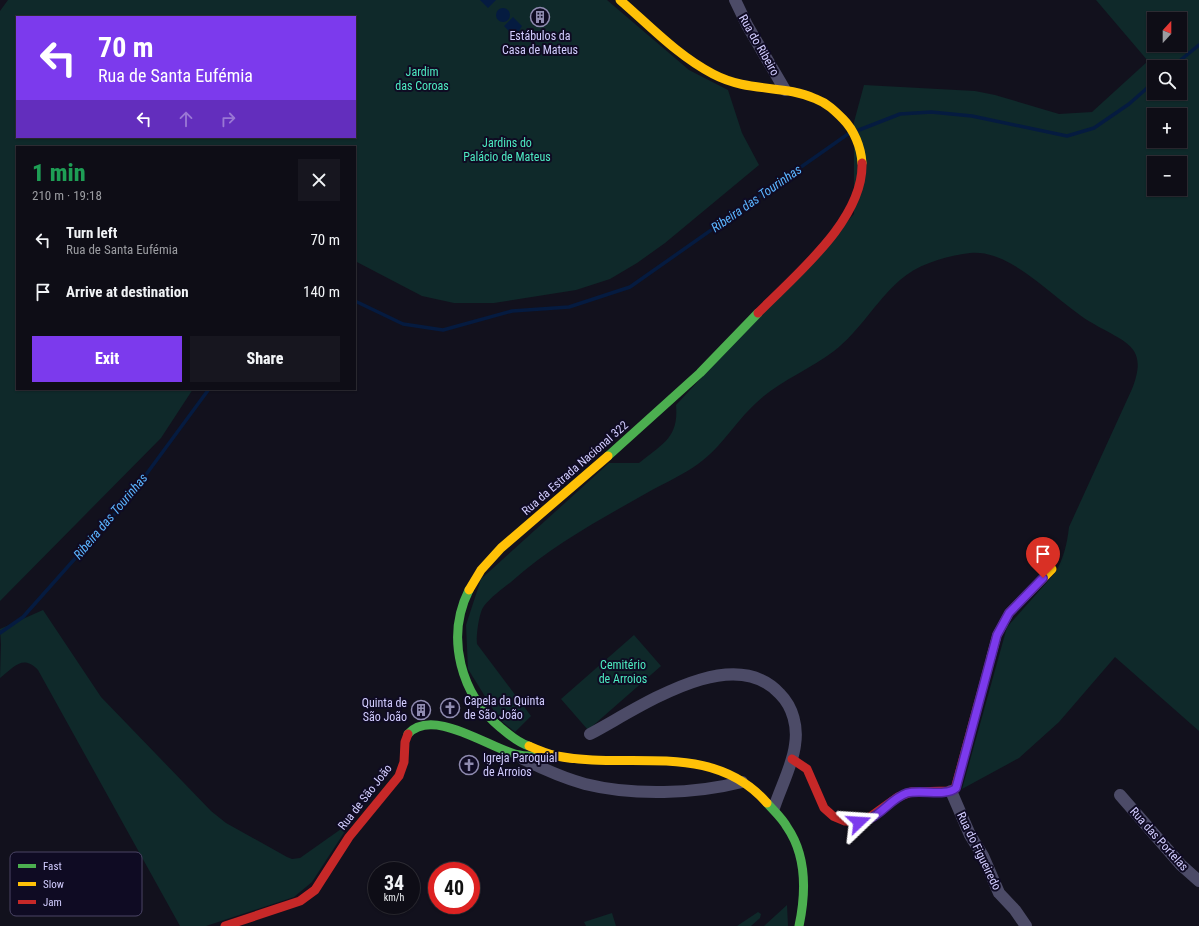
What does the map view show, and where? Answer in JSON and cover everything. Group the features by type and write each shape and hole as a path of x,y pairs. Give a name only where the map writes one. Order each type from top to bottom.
{"main road":[{"name":"Rua da Estrada Nacional 322","path":"620,0 693,62 711,73 742,86 785,90 807,95 824,103 835,111 855,135 862,159 860,183 845,216 826,242 689,384 496,553 478,573 469,589 459,619 458,640 460,661 466,682 484,712 505,734 522,745 546,755 566,758 691,762 720,770 744,781 774,808 791,833 802,865 804,897 799,926"},
{"path":"792,759 808,771 822,804 827,811 834,816 848,821 859,822 872,818 899,797 908,793 951,791 956,788 997,635 1009,613 1052,569"},
{"name":"Rua de São João","path":"224,926 300,901 311,896 320,887 342,845 399,776 404,763 406,738 410,731 415,728 433,725 447,727 515,755 533,758 546,755"}],"street":[{"name":"Rua do Ribeiro","path":"735,0 747,25 785,90"},
{"path":"590,734 688,684 712,676 739,673 755,677 771,685 788,703 794,718 796,733 792,759 774,808"},
{"path":"515,755 568,779 595,786 618,789 682,791 720,787 744,781"},
{"path":"760,794 784,778"},
{"name":"Rua do Figueiredo","path":"951,791 970,835 983,856 999,893 1015,910 1026,926"},
{"name":"Rua das Portelas","path":"1120,795 1181,865 1199,881"}],"green space":[{"name":"Jardins do Palácio de Mateus","path":"8,0 607,0 689,70 728,90 742,133 759,165 665,243 637,263 610,279 576,290 494,303 454,303 422,296 356,262 356,146 16,146 16,390 192,390 161,438 0,601 0,11"},
{"path":"1096,0 1199,0 1199,731 1115,657 1059,722 1019,758 962,789 1007,627 1055,573 1061,562 1065,551 1069,527 1132,389 1137,375 1138,363 1136,355 1125,342 1080,315 1018,268 1002,259 986,254 970,253 951,256 924,265 907,274 891,289 852,335 824,358 765,395 748,410 707,457 681,475 597,521 561,544 527,568 490,599 482,609 479,619 477,644 531,716 515,732 499,719 468,669 466,625 481,579 609,463 639,463 662,445 672,433 675,425 676,405 854,214 854,122 864,85 975,91 995,95 1059,114 1092,112 1147,62 1147,100 1187,100 1187,60 1147,60"},
{"path":"43,610 101,697 211,811 226,823 287,857 292,859 300,858 351,822 312,882 294,897 206,926 180,926 142,857 142,852 139,852 38,670 33,665 23,663 14,666 0,678 0,629"},
{"name":"Cemitério de Arroios","path":"634,635 661,666 588,730 561,699"},
{"path":"787,905 788,926 764,926"},
{"path":"758,912 761,914 760,918 751,926 737,926"},
{"path":"612,913 616,926 586,926 584,922"}],"water":[{"path":"480,0 496,0 488,8"},
{"path":"500,8 506,8 510,12 510,18 506,22 500,22 496,18 496,12"},
{"path":"513,17 522,26 517,34 513,35 504,26"}],"waterway":[{"name":"Ribeira das Tourinhas","path":"1181,60 1199,45"},
{"name":"Ribeira das Tourinhas","path":"859,130 900,114 931,112 972,116 1067,136 1094,128 1129,104 1147,88"},
{"name":"Ribeira das Tourinhas","path":"356,301 403,324 443,330 512,311 569,307 630,287 848,134"},
{"name":"Ribeira das Tourinhas","path":"0,633 23,617 128,499 208,390"}],"traffic: fast":[{"path":"608,456 700,373 758,313"},
{"path":"469,590 462,608 458,627 458,646 461,665 467,682 487,715 514,738 529,746"},
{"path":"408,734 418,727 431,725 445,727 476,737 515,754 523,756 546,755"},
{"path":"767,803 785,824 794,838 798,850 804,888 799,926"}],"traffic: slow":[{"path":"620,0 676,49 700,67 713,74 740,84 804,94 827,105 847,123 854,134 862,163"},
{"path":"469,590 481,570 501,548 608,456"},
{"path":"991,657 997,635 1009,613 1052,569"},
{"path":"529,746 557,756 584,759 668,761 695,764 721,771 745,783 767,803"}],"traffic: jam":[{"path":"758,313 808,264 840,225 852,205 860,184 862,163"},
{"path":"792,759 807,769 824,808 833,816 845,821 858,822 866,820 898,797 911,792 949,791 955,789 991,657"},
{"path":"225,926 300,901 315,890 349,837 399,776 404,762 405,742 408,734"}],"place":[{"name":"Estábulos da Casa de Mateus","path":"540,17"},
{"name":"Capela da Quinta de São João","path":"450,708"},
{"name":"Quinta de São João","path":"421,710"},
{"name":"Igreja Paroquial de Arroios","path":"469,765"}],"route":[{"path":"859,822 876,817 905,794 912,792 949,791 956,788 992,647 1003,621 1043,578"}],"park label":[{"name":"Jardim das Coroas","path":"422,79"}]}
